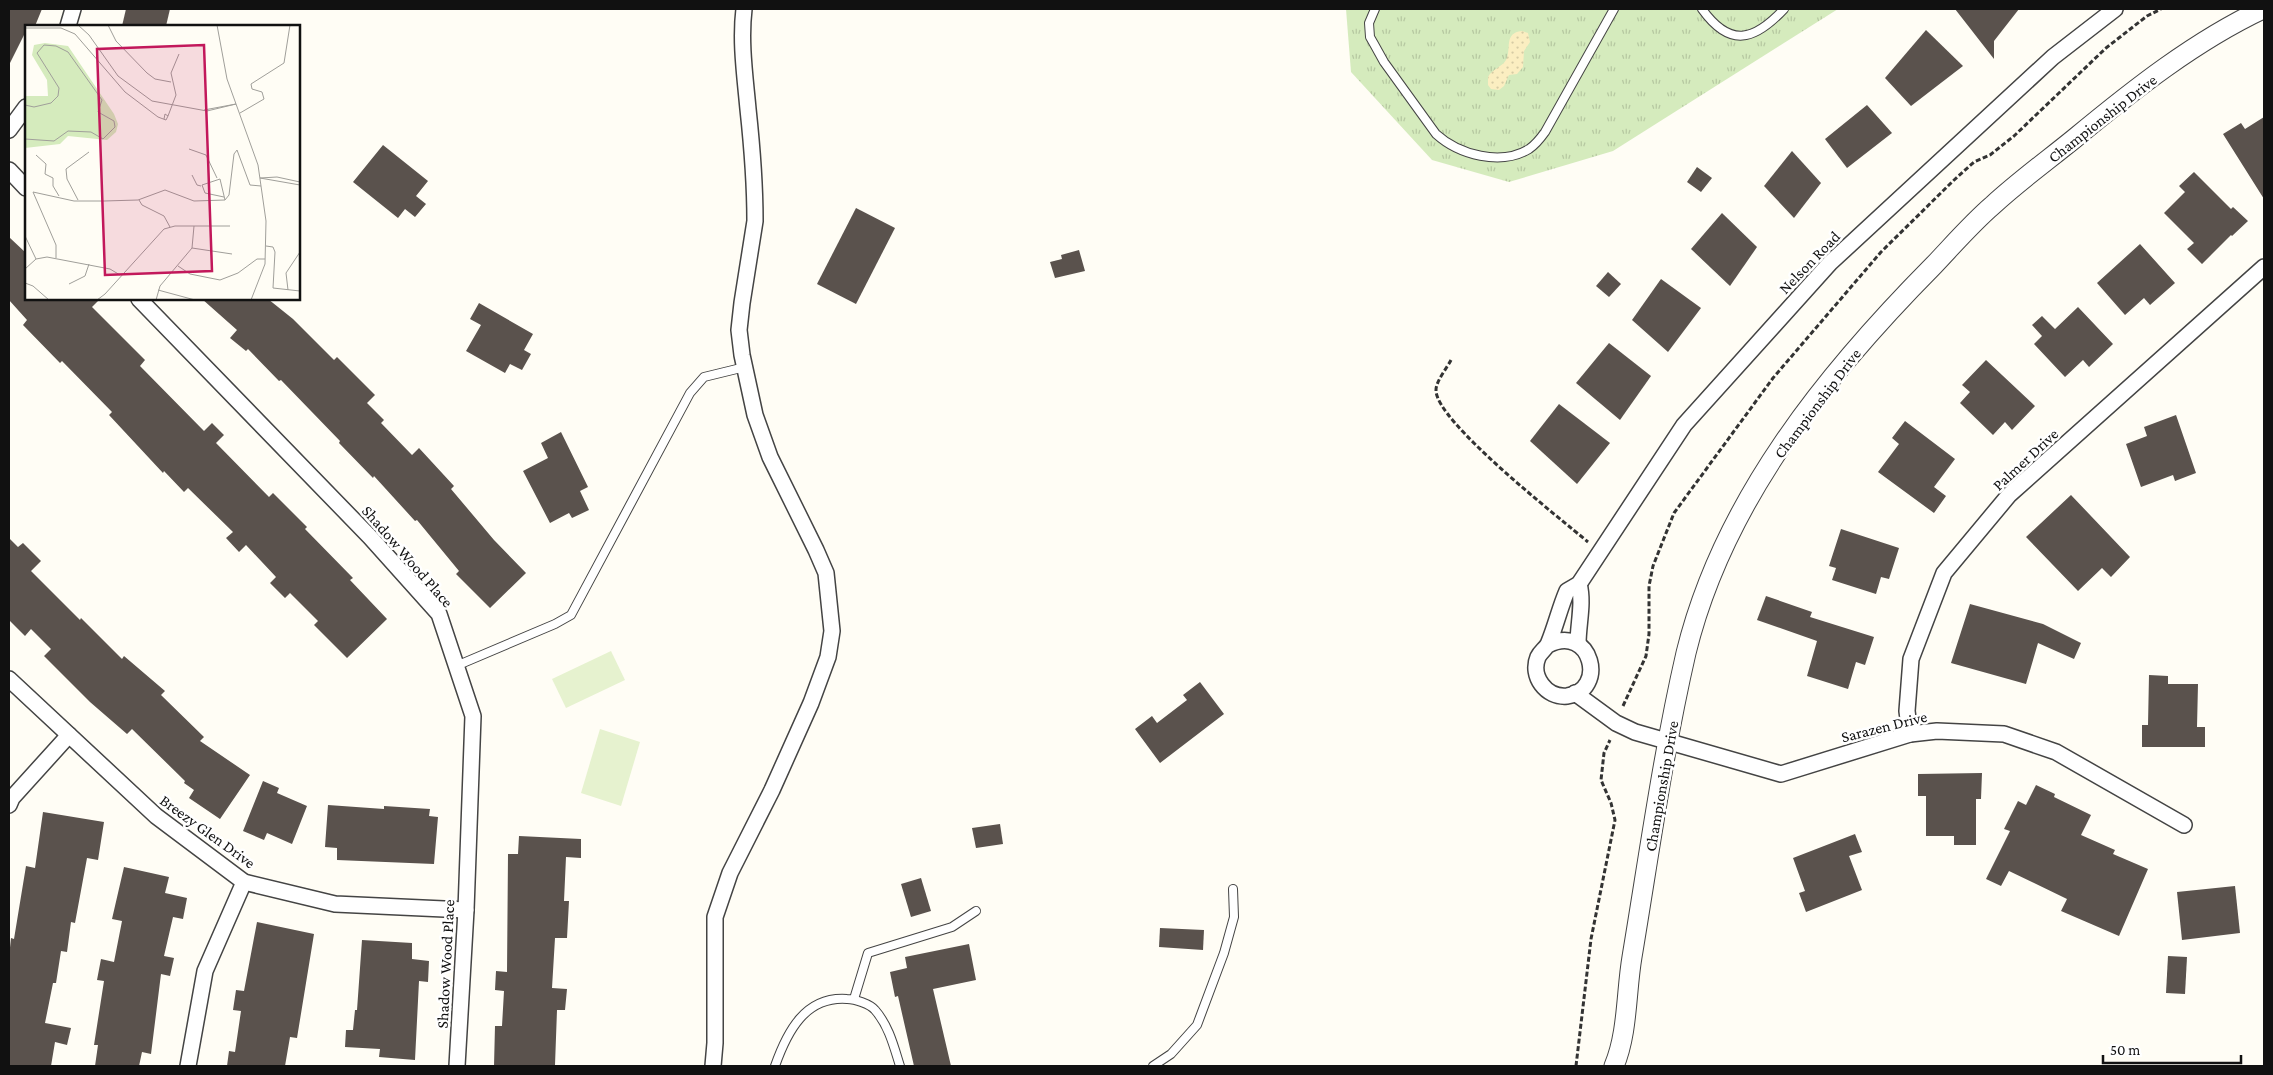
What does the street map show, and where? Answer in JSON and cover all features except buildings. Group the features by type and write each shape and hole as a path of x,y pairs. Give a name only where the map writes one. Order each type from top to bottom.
{"street":[{"path":"68,25 73,9"},
{"path":"713,1066 715,1043 715,917 730,873 772,790 811,703 828,657 832,631 826,573 770,458 755,414 739,330 755,221 753,150 744,63 744,9"},
{"name":"Nelson Road","path":"1575,693 1557,695 1548,692 1537,677 1537,659 1548,645 1567,591 1579,584 1684,425 1830,263 2053,56 2115,9"},
{"name":"Championship Drive","path":"1620,1062 1629,974 1668,742 1687,651 1706,588 1728,536 1784,440 1882,317 1993,205 2134,90 2236,22 2263,9"},
{"path":"9,130 25,108"},
{"path":"9,170 25,187"},
{"name":"Palmer Drive","path":"1910,734 1907,711 1911,660 1944,573 2009,495 2264,267"},
{"name":"Shadow Wood Place","path":"140,300 370,537 439,614 473,716 466,910 457,1066"},
{"path":"1578,644 1578,624 1582,597 1579,584"},
{"path":"1548,645 1562,640 1578,644 1589,657 1591,673 1588,682 1575,693 1616,723 1635,732 1668,742"},
{"name":"Breezy Glen Drive","path":"9,679 156,816 244,882 335,904 466,910"},
{"name":"Sarazen Drive","path":"1668,742 1781,774 1910,734 1937,731 2004,734 2056,752 2184,825"},
{"path":"9,805 12,798 69,735"},
{"path":"188,1066 205,971 244,882"}],"lane":[{"path":"1376,9 1369,24 1370,37 1384,62 1436,134 1444,142 1466,152 1484,156 1507,156 1531,148 1545,132 1614,9"},
{"path":"1702,9 1720,29 1745,36 1768,26 1784,9"},
{"path":"456,666 571,616 690,394 704,377 745,367"},
{"path":"1153,1066 1171,1054 1197,1025 1232,926 1234,917 1233,889"},
{"path":"854,999 868,953 952,927 976,911"},
{"path":"775,1066 788,1034 800,1018 815,1005 832,998 854,999 874,1008 888,1029 900,1066"}],"path":[{"path":"1623,706 1634,686 1646,656 1649,634 1649,586 1653,566 1674,513 1773,378 1881,252 1953,181 1974,162 1990,155 2014,136 2106,48 2148,16 2161,9"},
{"path":"1451,360 1436,390 1439,403 1453,422 1483,452 1600,552"},
{"path":"1576,1066 1591,939 1615,820 1611,803 1601,780 1604,753 1610,740"}],"green space":[{"path":"1346,9 1838,9 1613,151 1509,182 1432,160 1351,72"},
{"path":"611,651 625,680 566,708 552,679"},
{"path":"600,729 640,742 621,806 581,793"}],"sand":[{"path":"1522,31 1528,33 1530,42 1524,51 1523,67 1517,74 1509,75 1504,86 1499,90 1491,89 1488,85 1488,77 1506,60 1512,35"}]}
